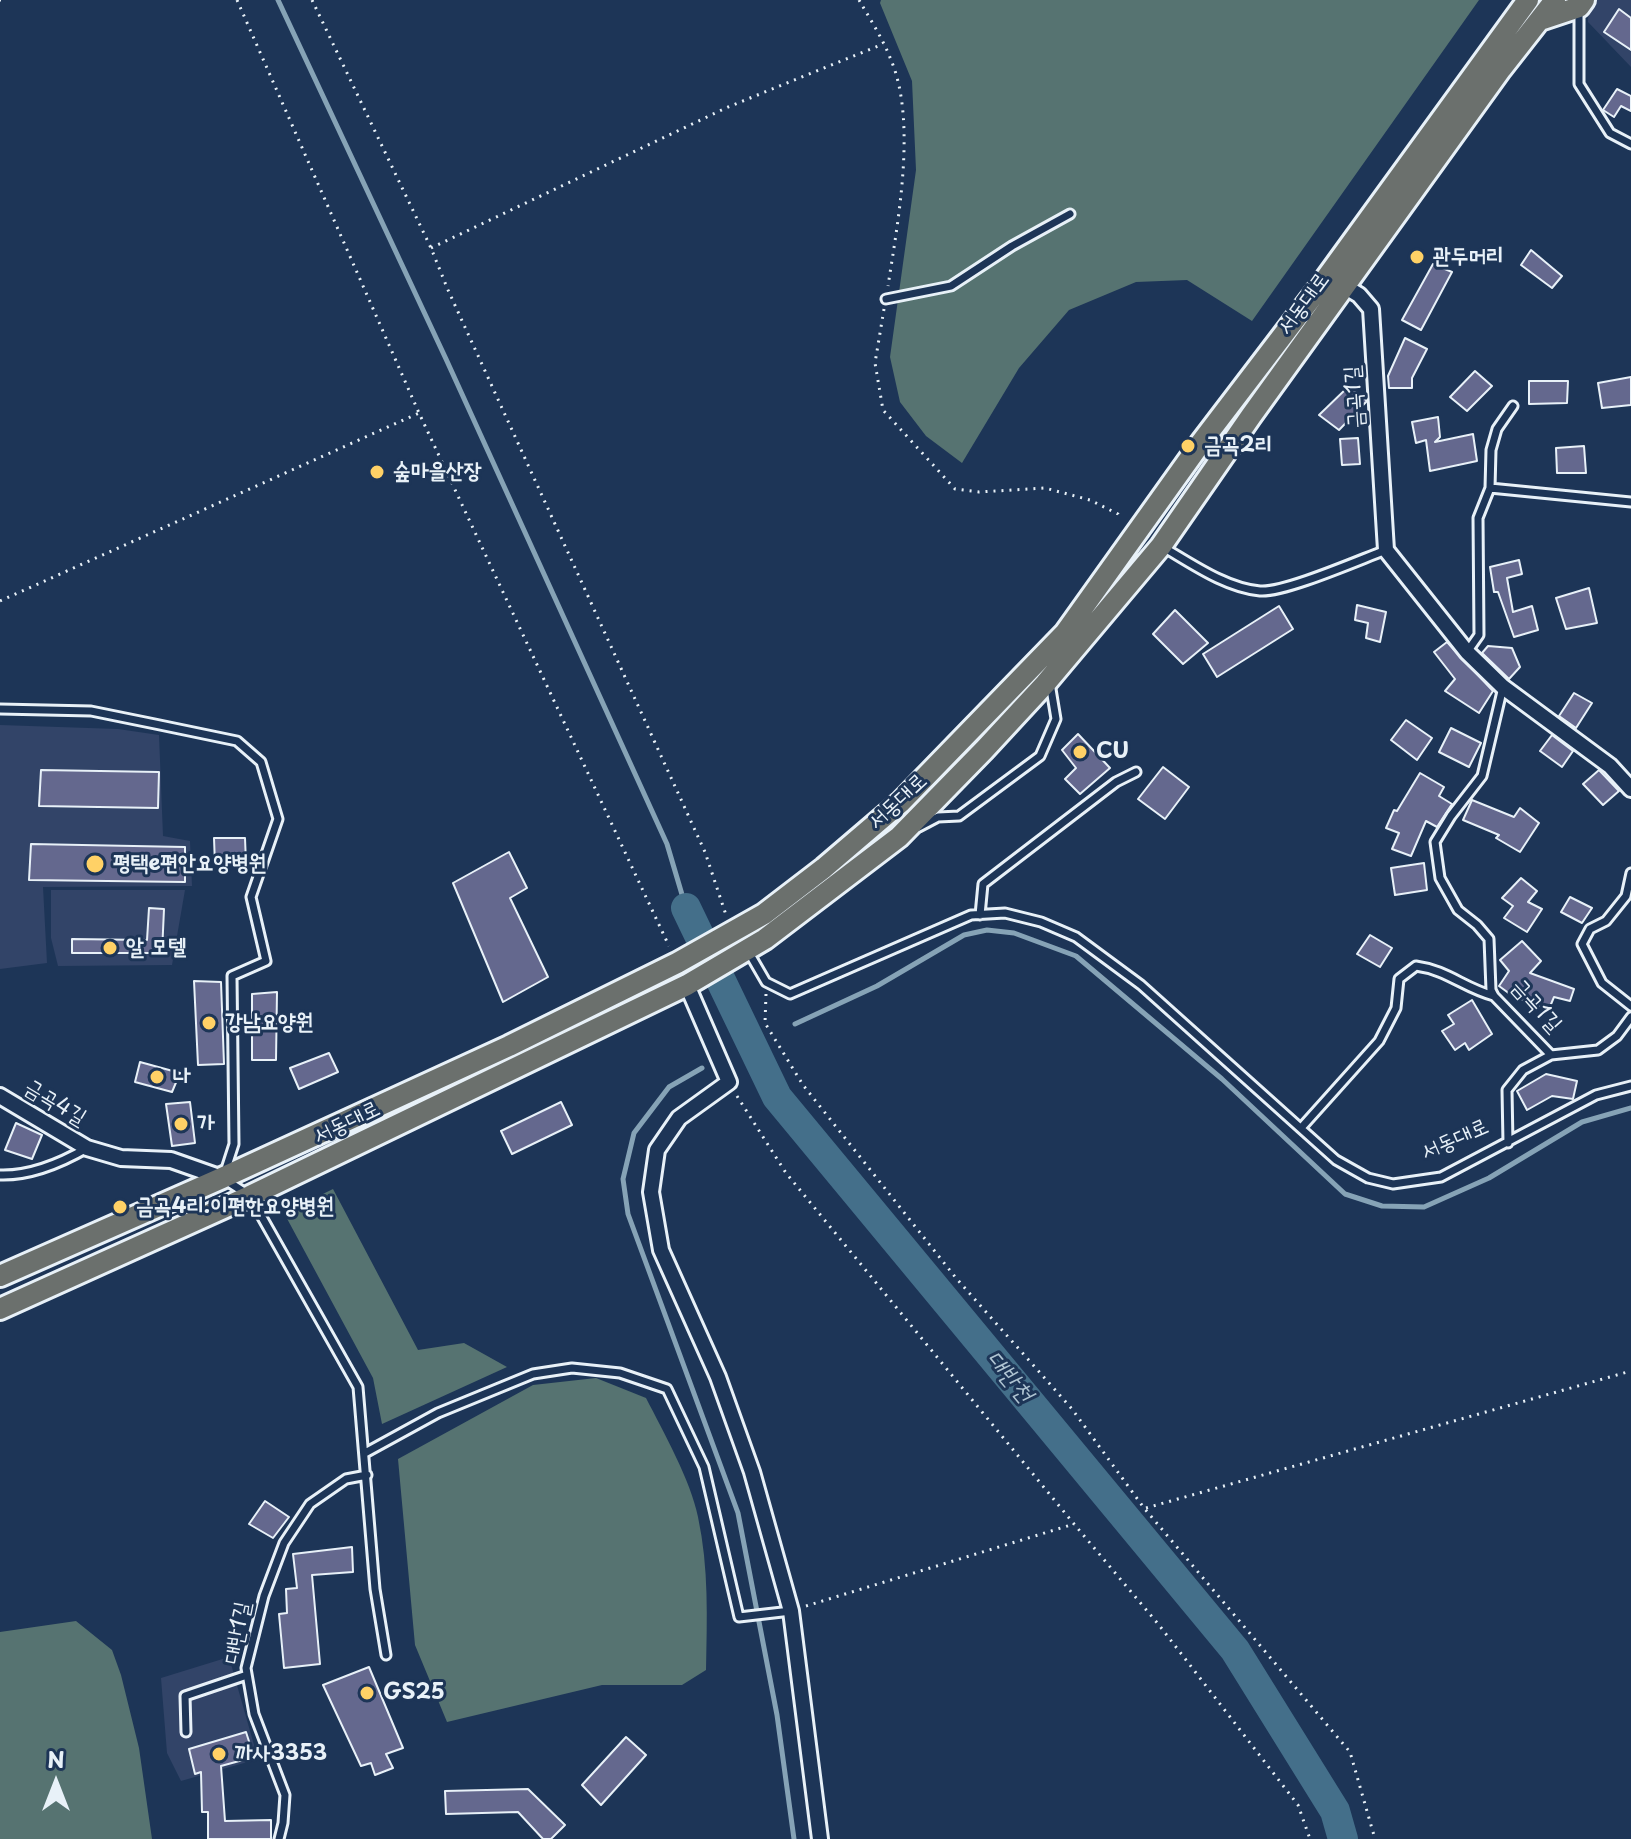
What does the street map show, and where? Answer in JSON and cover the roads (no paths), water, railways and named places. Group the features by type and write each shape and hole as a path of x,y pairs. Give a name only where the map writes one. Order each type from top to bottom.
{"main road":[{"name":"서동대로","path":"0,1309 250,1196 693,982 765,939 899,837 1050,678 1161,546 1501,69 1555,0"},
{"path":"1540,20 1581,3"},
{"name":"서동대로","path":"0,1276 509,1046 685,959 764,914 824,868 900,803 1065,633 1524,4"}],"street":[{"name":"금곡1길","path":"1328,275 1359,295 1371,309 1386,550"},
{"path":"1386,550 1467,652 1503,687 1610,766 1631,789"},
{"path":"693,982 729,1082 679,1118 657,1150 651,1192 661,1250 728,1404 752,1472 791,1611 820,1839"},
{"name":"금곡4길","path":"0,1096 87,1148 121,1158 171,1160 222,1178"}],"lane":[{"path":"1581,3 1579,84 1610,133 1631,144"},
{"path":"886,299 951,286 1012,246 1070,214"},
{"path":"1467,652 1479,635 1478,518 1490,488 1491,450 1497,429 1513,406"},
{"path":"1490,488 1631,502"},
{"path":"1161,546 1213,577 1261,591 1299,582 1386,550"},
{"path":"899,837 938,817 959,816 1040,756 1056,719 1050,678"},
{"name":"금곡1길","path":"1503,687 1482,776 1435,842 1440,878 1458,910 1489,939 1491,990 1494,996 1551,1055"},
{"path":"0,709 91,711 237,741 261,762 278,819 251,897 266,961 232,976 234,1144 222,1178 250,1196 358,1387 375,1589 386,1655"},
{"path":"980,915 983,884 1116,782 1136,772"},
{"path":"1631,873 1626,896 1606,921 1590,929 1582,944 1602,983 1631,1006"},
{"name":"서동대로","path":"741,953 766,982 790,994 971,915 1005,913 1041,922 1076,937 1141,985 1336,1160 1368,1178 1393,1184 1441,1177 1508,1143"},
{"path":"1301,1128 1379,1041 1396,1008 1399,979 1416,966 1436,969 1476,991 1494,996"},
{"name":"금곡1길","path":"1508,1143 1507,1090 1523,1070 1551,1055 1598,1050 1617,1036 1631,1017"},
{"path":"1508,1143 1596,1095 1631,1086"},
{"name":"금곡4길","path":"0,1175 58,1164 87,1148"},
{"path":"365,1453 438,1413 533,1374 572,1368 620,1373 667,1389 704,1467 739,1617 791,1611"},
{"name":"대반1길","path":"279,1839 285,1795 254,1714 246,1668 264,1596 284,1543 310,1504 346,1479 367,1475"},
{"path":"186,1732 185,1696 247,1675"}],"waterway":[{"path":"278,0 667,844 686,908"},
{"name":"대반천","path":"686,908 777,1097 1235,1650 1335,1811 1343,1839"},
{"path":"795,1024 877,986 964,935 987,930 1014,933 1076,956 1222,1079 1345,1194 1382,1206 1424,1207 1489,1178 1582,1122 1631,1108"},
{"path":"702,1068 669,1087 634,1133 623,1179 628,1214 738,1513 777,1715 794,1839"}],"place":[{"name":"관두머리","path":"1417,257"},
{"name":"금곡2리","path":"1188,446"},
{"name":"숲마을산장","path":"377,472"},
{"name":"CU","path":"1080,752"},
{"name":"평택e편안요양병원","path":"95,864"},
{"name":"알 모텔","path":"110,948"},
{"name":"강남요양원","path":"209,1023"},
{"name":"나","path":"157,1077"},
{"name":"가","path":"181,1124"},
{"name":"금곡4리.이편한요양병원","path":"120,1207"},
{"name":"GS25","path":"367,1693"},
{"name":"까사3353","path":"219,1754"}]}
